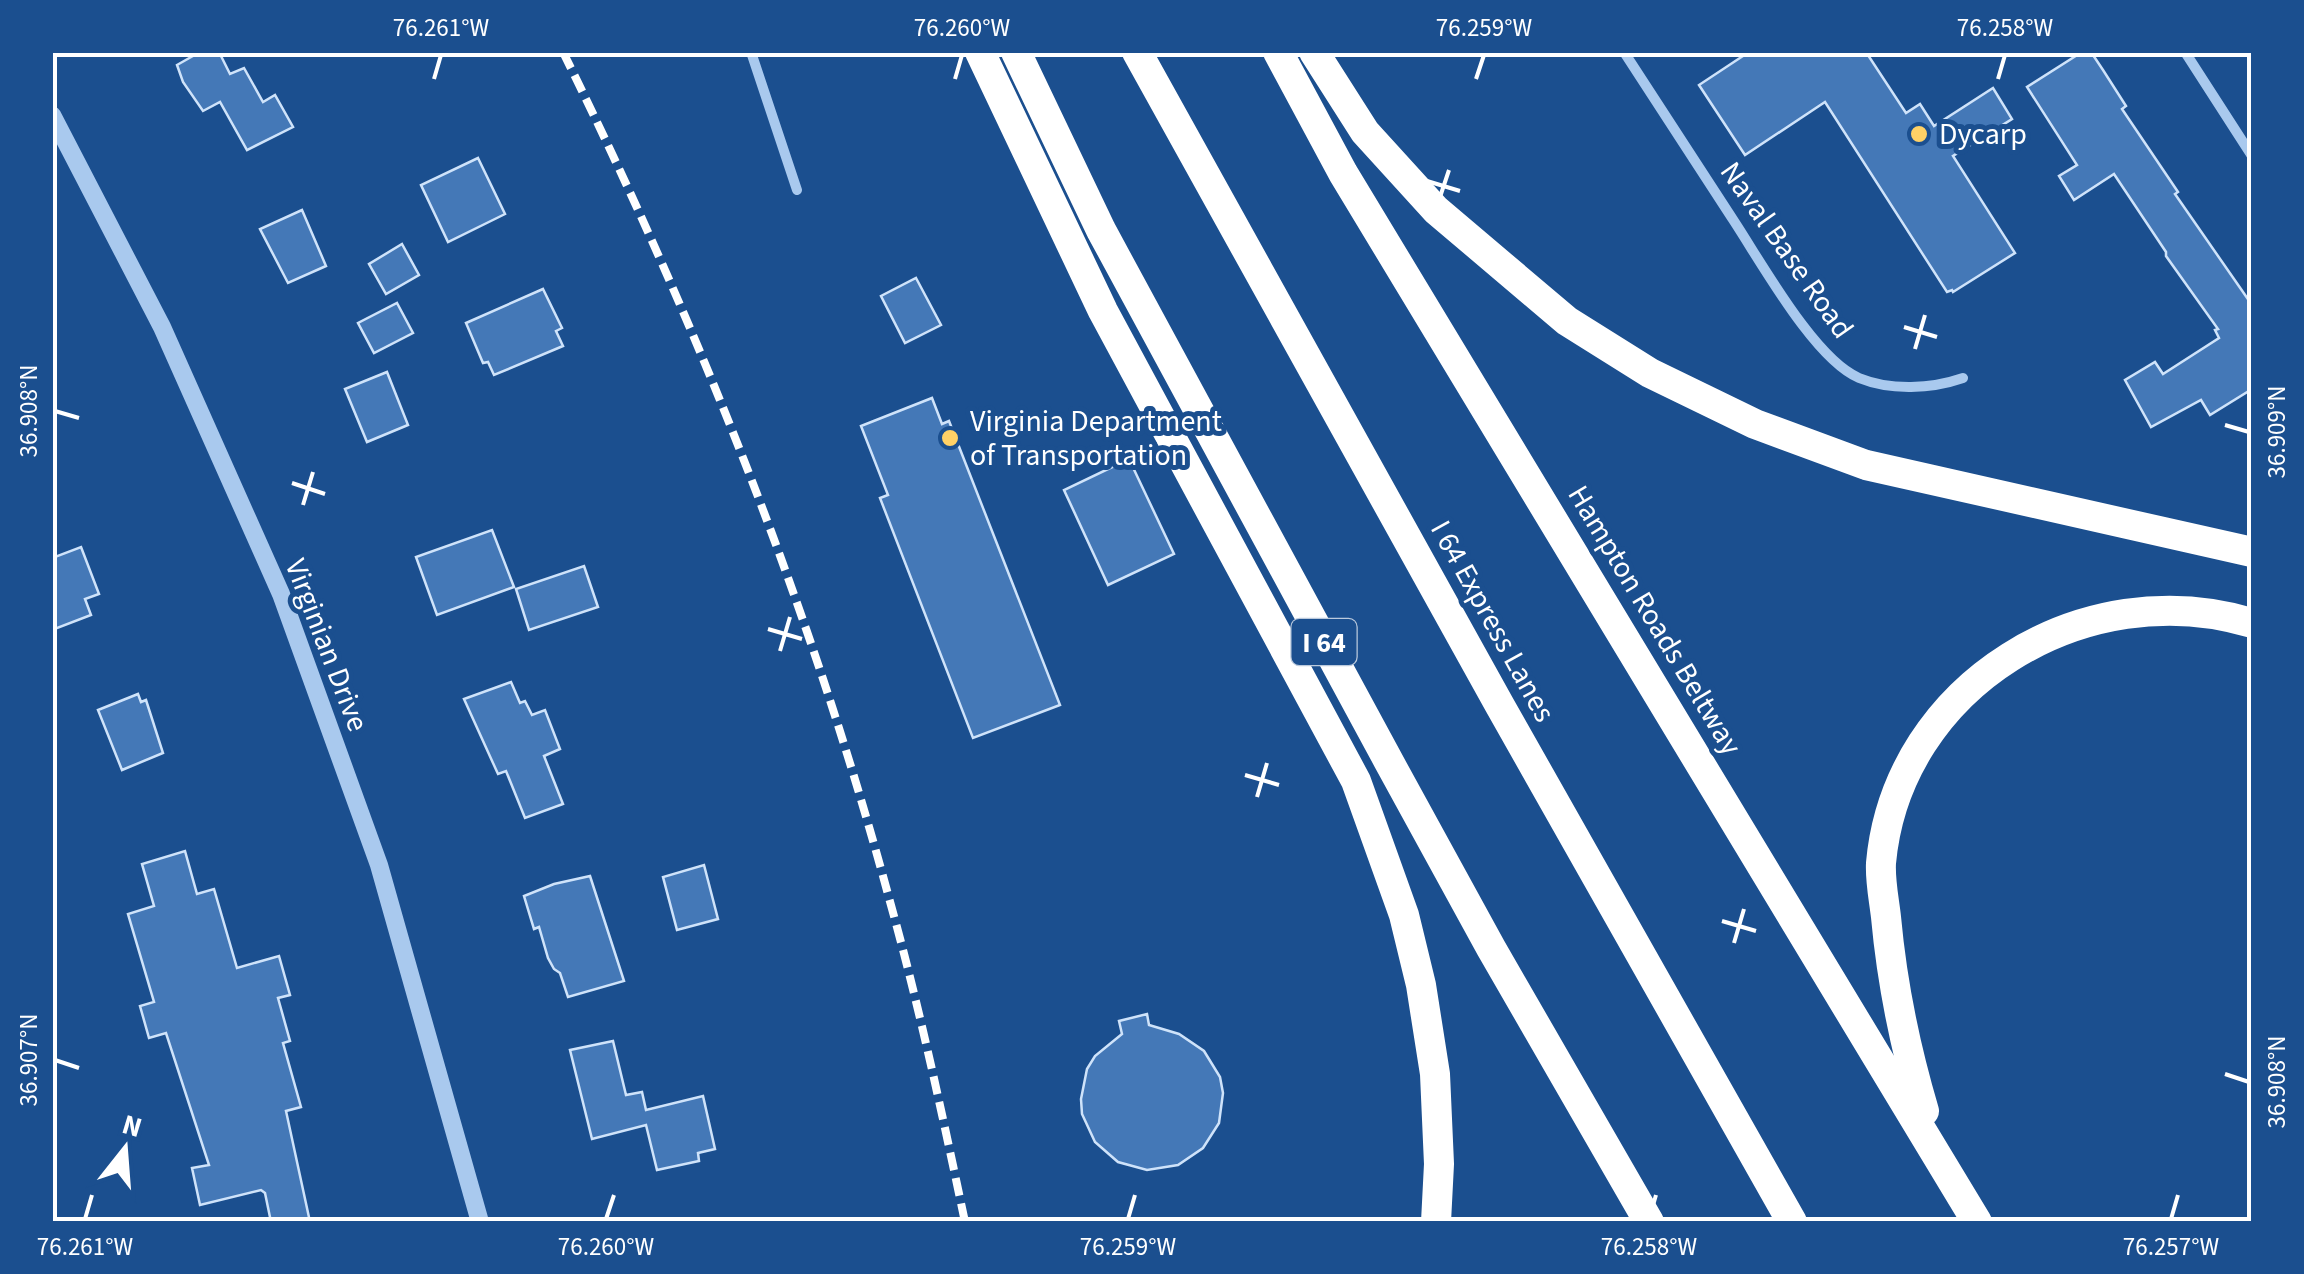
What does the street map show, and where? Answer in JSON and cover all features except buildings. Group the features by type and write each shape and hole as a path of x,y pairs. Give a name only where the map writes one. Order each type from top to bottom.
{"highway":[{"path":"980,52 1103,311 1356,781 1404,915 1421,985 1435,1074 1439,1164 1436,1222"},
{"name":"I 64","path":"1016,52 1101,230 1397,777 1650,1222"},
{"name":"I 64 Express Lanes","path":"1137,52 1792,1222"},
{"name":"Hampton Roads Beltway","path":"1278,52 1343,173 1978,1222"},
{"path":"1314,52 1364,132 1436,210 1567,321 1650,373 1756,424 1866,466 2252,552"},
{"path":"1936,1152 1909,1059 1890,964 1881,867 1887,828 1902,782 1926,738 1986,673 2028,644 2075,624 2124,612 2177,610 2231,616 2252,623"}],"street":[{"path":"751,52 797,190"},
{"name":"Naval Base Road","path":"1624,52 1790,307 1833,361 1857,378 1885,386 1919,388 1963,378"},
{"path":"2185,52 2252,156"},
{"name":"Virginian Drive","path":"52,115 162,327 281,594 379,865 480,1222"}],"railway":[{"path":"563,52 704,362 747,467 824,681 900,938 965,1222"}],"place":[{"name":"Dycarp","path":"1919,134"},
{"name":"Virginia Department of Transportation","path":"950,438"}]}
